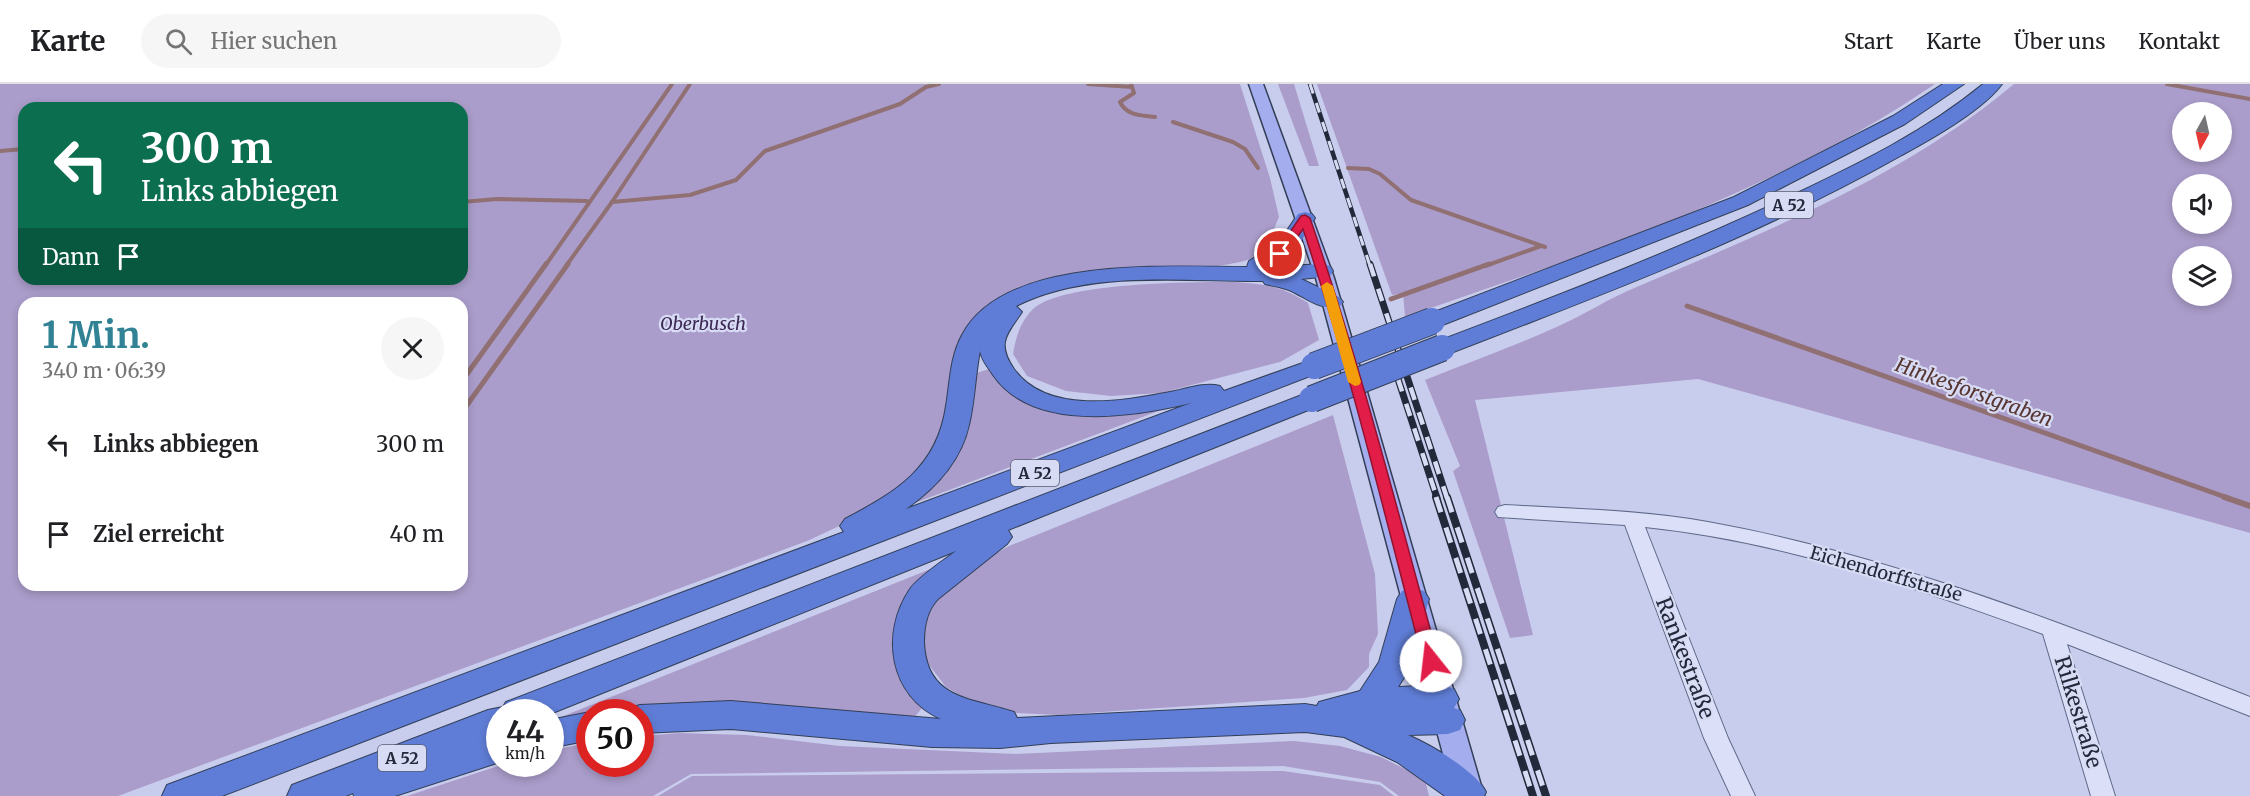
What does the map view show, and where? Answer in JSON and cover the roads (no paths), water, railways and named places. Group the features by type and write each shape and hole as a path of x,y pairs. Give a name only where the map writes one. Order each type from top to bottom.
{"highway":[{"name":"A 52","path":"180,796 1314,366 1741,201 1890,125 1955,84"},
{"name":"A 52","path":"551,699 1571,299 1769,215 1868,167 1914,140 1993,84"},
{"path":"1255,270 1286,248 1305,218"},
{"path":"755,578 874,516 913,492 934,470 950,444 958,413 963,363 971,340 984,319 1001,305 1028,291 1057,283 1092,279 1321,267"},
{"path":"1255,270 1294,284 1331,302"},
{"path":"1092,279 1036,297 1014,309 999,322 992,337 991,353 1000,372 1019,389 1046,402 1075,408 1099,410 1140,407 1314,366"},
{"path":"1051,729 984,719 960,712 932,697 914,674 906,649 909,624 921,597 973,552 1054,502"},
{"path":"1358,712 1395,665 1413,599"},
{"path":"654,718 731,715 932,733 999,734 1051,729 1305,718 1358,712 1445,710"},
{"path":"1358,712 1382,737 1410,752 1469,794"},
{"name":"A 52","path":"305,796 486,725"},
{"path":"348,796 486,752"}],"main road":[{"path":"1256,84 1321,267 1376,456 1413,599 1469,794"}],"street":[{"name":"Eichendorffstraße","path":"1505,512 1632,519 1707,529 1830,556 1938,587 2250,707"},
{"name":"Rankestraße","path":"1632,519 1716,738 1743,796"},
{"name":"Rilkestraße","path":"2052,629 2103,796"}],"waterway":[{"path":"545,266 672,84"},
{"path":"612,202 690,84"},
{"path":"612,202 690,195 736,180 765,151 900,104 926,87 939,84"},
{"path":"1088,84 1132,87"},
{"path":"2167,84 2250,99"},
{"name":"Hinkesforstgraben","path":"1132,87 1134,93 1120,102 1123,107 1135,114 1155,117"},
{"name":"Hinkesforstgraben","path":"1173,122 1233,142 1245,149 1258,168"},
{"path":"0,151 18,150"},
{"name":"Hinkesforstgraben","path":"1348,168 1369,169 1380,174 1411,200 1545,247"},
{"path":"468,201 497,199 587,201"},
{"path":"566,266 612,202"},
{"path":"1485,266 1541,246"},
{"path":"468,373 546,264"},
{"path":"468,404 568,264"},
{"path":"1391,299 1489,264"},
{"name":"Hinkesforstgraben","path":"1687,306 2228,498"},
{"name":"Hinkesforstgraben","path":"2224,497 2250,506"}],"railway":[{"path":"1310,84 1370,266"},
{"path":"1370,264 1447,498"},
{"path":"1398,379 1437,498"},
{"path":"1436,497 1533,796"},
{"path":"1447,497 1546,796"}],"park label":[{"name":"Oberbusch","path":"703,324"}]}
